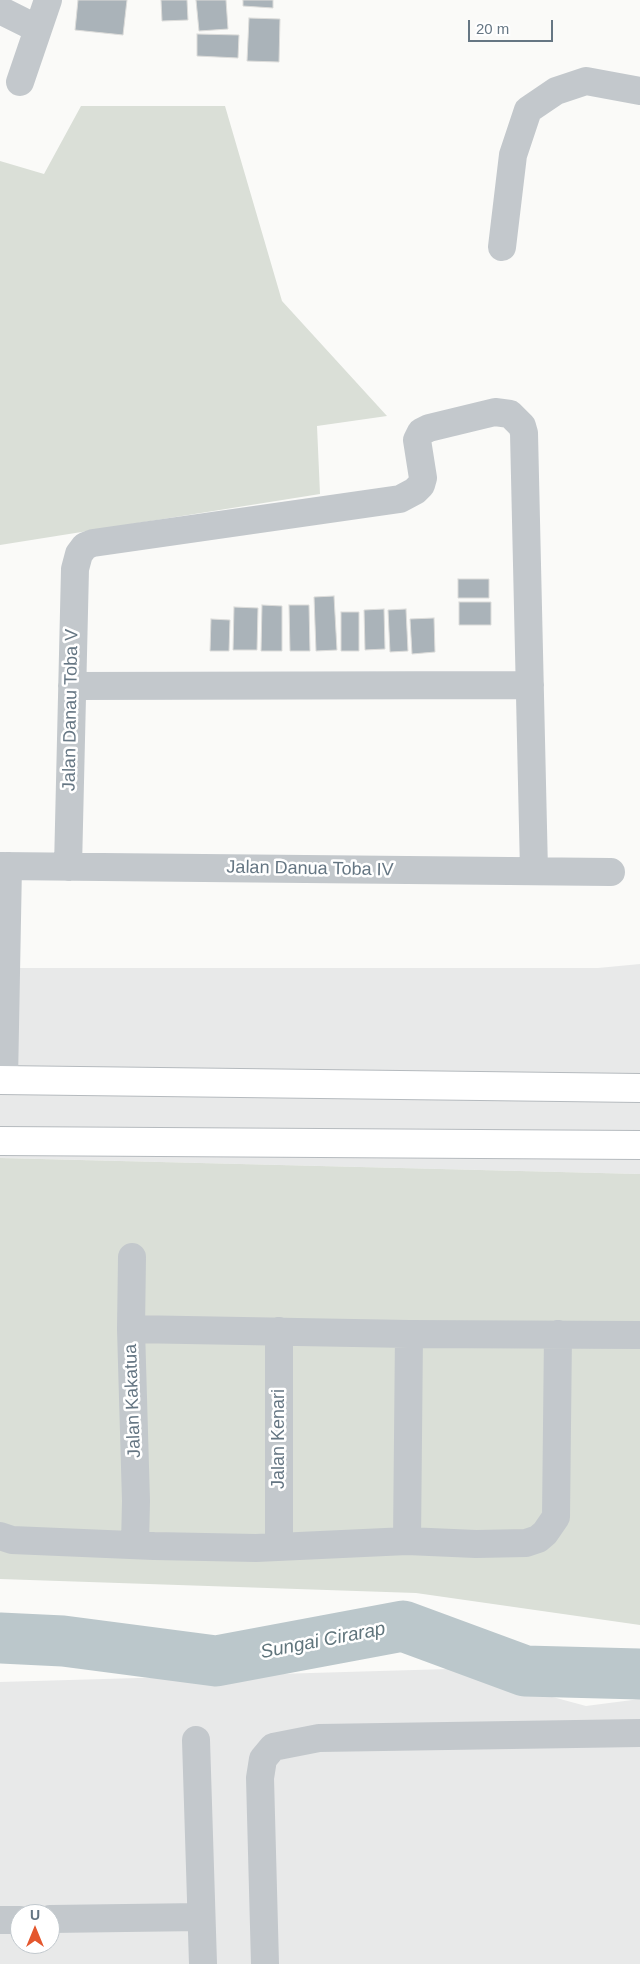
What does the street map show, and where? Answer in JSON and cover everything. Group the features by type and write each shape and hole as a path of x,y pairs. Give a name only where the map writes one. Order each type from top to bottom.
{"main road":[{"path":"2,1080 640,1088"},
{"path":"0,1141 640,1145"}],"street":[{"path":"20,82 48,0"},
{"path":"0,10 38,29"},
{"path":"502,247 513,155 528,110 556,91 586,81 640,91"},
{"name":"Jalan Danau Toba V","path":"68,867 75,569 79,554 85,546 93,543 400,499 415,491 421,485 423,478 417,440 421,432 429,428 496,412 510,414 522,426 524,433 530,686"},
{"path":"72,686 530,686 534,871"},
{"path":"2,1080 4,866"},
{"name":"Jalan Danua Toba IV","path":"4,866 611,872"},
{"name":"Jalan Kakatua","path":"132,1257 131,1329 136,1501 135,1545"},
{"path":"131,1329 409,1334 640,1335"},
{"name":"Jalan Kenari","path":"279,1331 279,1546"},
{"path":"407,1541 409,1334"},
{"path":"0,1536 12,1540 256,1548 407,1541 526,1543 538,1539 549,1529 556,1517 558,1334"},
{"path":"265,1964 260,1778 263,1759 273,1747 319,1738 640,1733"},
{"path":"196,1740 203,1964"},
{"path":"60,1919 201,1916"}],"shaded area":[{"path":"81,106 225,106 282,301 387,416 317,426 320,494 0,545 0,161 44,174"},
{"path":"640,964 640,1174 0,1158 0,968 598,968"},
{"path":"0,1158 640,1174 640,1625 416,1593 0,1579"},
{"path":"449,1669 586,1706 640,1699 640,1964 0,1964 0,1682"}],"building":[{"path":"78,0 127,0 123,35 75,30"},
{"path":"161,0 187,0 188,20 162,21"},
{"path":"196,0 226,0 228,29 199,31"},
{"path":"243,0 273,0 273,8 243,6"},
{"path":"249,18 280,19 279,62 247,61"},
{"path":"197,34 239,35 238,58 197,56"},
{"path":"458,579 489,579 489,598 458,598"},
{"path":"334,596 337,650 316,651 314,597"},
{"path":"459,602 491,602 491,625 459,625"},
{"path":"262,605 282,606 282,651 261,651"},
{"path":"289,605 309,605 310,651 290,651"},
{"path":"234,607 258,608 257,650 233,650"},
{"path":"384,609 385,649 365,650 364,610"},
{"path":"406,609 408,651 390,652 388,610"},
{"path":"341,612 359,612 359,651 341,651"},
{"path":"434,618 435,652 412,654 410,619"},
{"path":"211,619 230,620 229,651 210,651"}],"waterway":[{"name":"Sungai Cirarap","path":"0,1638 63,1641 216,1661 403,1626 525,1671 640,1674"}]}
